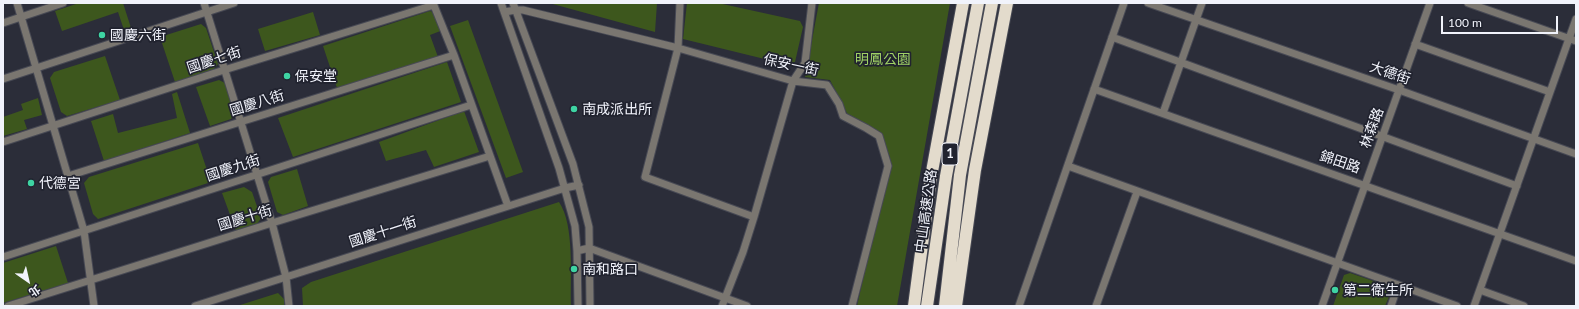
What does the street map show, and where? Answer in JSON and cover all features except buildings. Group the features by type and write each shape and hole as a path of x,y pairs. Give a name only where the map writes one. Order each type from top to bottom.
{"highway":[{"path":"915,306 931,177 963,3"},
{"name":"中山高速公路","path":"927,306 946,176 978,3"},
{"name":"中山高速公路","path":"945,306 960,175 992,3"},
{"path":"958,306 975,170 1007,3"}],"street":[{"path":"17,3 84,231 94,306"},
{"path":"3,23 63,3"},
{"path":"204,3 272,223 286,277 289,306"},
{"path":"3,79 234,3"},
{"path":"501,3 565,188 575,226 578,306"},
{"path":"680,3 678,48 645,177 754,217"},
{"path":"722,306 743,252 793,81 805,63 812,3"},
{"path":"1019,306 1124,3"},
{"name":"大德街","path":"1148,3 1399,90 1576,154"},
{"path":"1163,113 1202,3"},
{"name":"林森路","path":"1322,306 1430,3"},
{"path":"1468,3 1572,40"},
{"path":"434,4 454,55 508,206"},
{"name":"國慶七街","path":"3,142 434,4"},
{"path":"514,6 573,164 579,185 589,226 590,306"},
{"name":"保安一街","path":"505,12 514,6 523,10 678,48 793,81 827,85 839,104 843,116 879,136 888,166 852,306"},
{"path":"1474,306 1550,92 1572,40 1576,19"},
{"path":"1112,37 1517,186"},
{"path":"1415,44 1550,92"},
{"name":"國慶八街","path":"68,176 454,55"},
{"name":"錦田路","path":"1094,89 1576,261"},
{"name":"國慶九街","path":"3,258 471,105"},
{"name":"國慶十街","path":"8,306 490,156"},
{"path":"1068,166 1457,306"},
{"name":"國慶十一街","path":"195,306 565,188 579,185"},
{"path":"1096,306 1137,192"},
{"path":"577,251 589,248 747,306"},
{"path":"1391,306 1398,285"},
{"path":"1480,290 1524,306"}],"green space":[{"path":"79,3 123,3 132,31 125,33 118,12 62,31 55,11"},
{"path":"549,3 657,3 655,32"},
{"path":"687,3 718,3 800,21 803,27 795,62 789,65 683,39"},
{"name":"明鳳公園","path":"819,3 950,3 897,306 857,306 890,157 879,134 848,115 830,80 805,77"},
{"path":"430,11 435,13 443,30 430,35 438,57 337,88 323,46"},
{"path":"313,12 320,35 265,51 258,29"},
{"path":"468,20 523,172 506,178 450,26"},
{"path":"201,24 206,28 218,64 212,71 175,82 160,37"},
{"path":"105,56 120,100 67,116 61,112 50,78 54,72"},
{"path":"447,62 461,102 293,157 278,118"},
{"path":"219,80 225,83 235,113 231,119 210,126 196,87"},
{"path":"177,92 190,133 104,161 91,121 113,114 118,133 177,118 172,94"},
{"path":"38,98 42,115 24,120 27,129 3,136 3,117 23,110 21,104"},
{"path":"464,111 479,152 434,167 426,150 386,161 379,142"},
{"path":"198,143 211,182 98,219 93,214 84,183 89,177"},
{"path":"297,169 308,206 283,215 277,212 268,182 271,177"},
{"path":"244,187 252,192 261,218 257,224 236,231 222,193"},
{"path":"559,202 564,212 570,238 571,306 303,306 302,288 311,282"},
{"path":"56,246 68,283 3,303 3,263"},
{"path":"1350,273 1388,286 1392,290 1385,306 1333,306 1344,275"},
{"path":"278,293 284,299 284,306 237,306"}],"place":[{"name":"國慶六街","path":"102,35"},
{"name":"保安堂","path":"287,76"},
{"name":"南成派出所","path":"574,109"},
{"name":"代德宮","path":"31,183"},
{"name":"南和路口","path":"574,269"},
{"name":"第二衛生所","path":"1335,290"}]}
